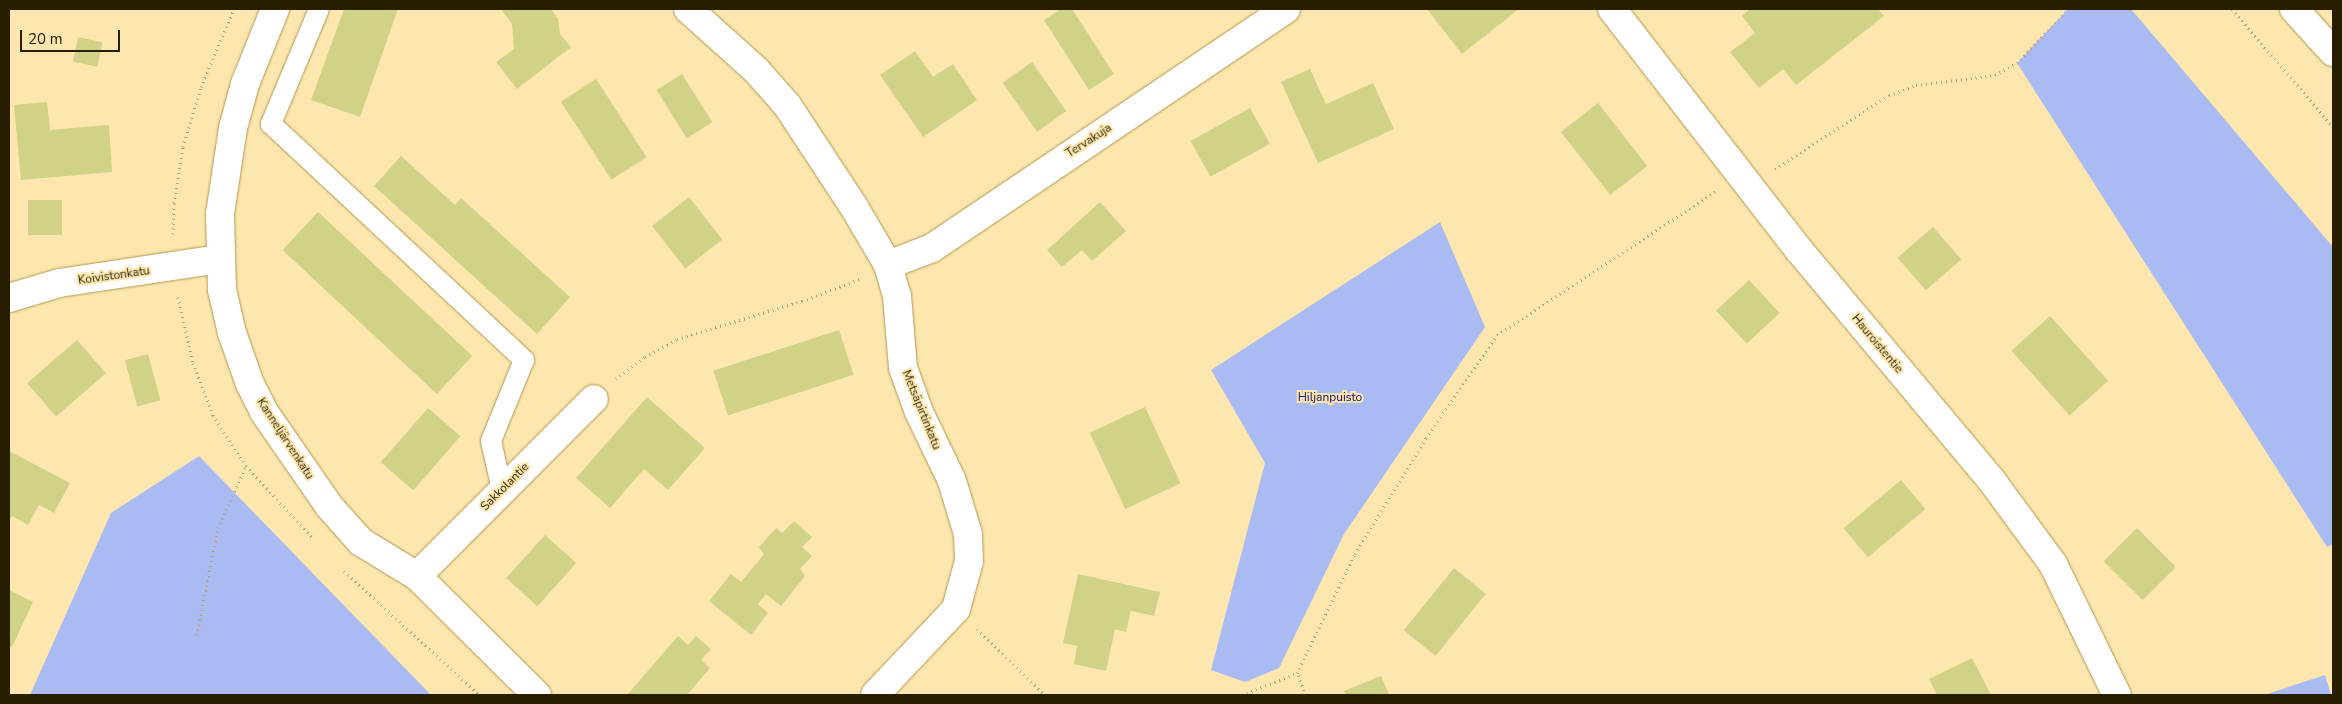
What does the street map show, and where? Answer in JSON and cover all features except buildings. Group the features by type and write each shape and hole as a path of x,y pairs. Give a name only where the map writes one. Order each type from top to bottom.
{"street":[{"name":"Kanneljärvenkatu","path":"275,9 246,84 233,128 220,214 222,290 232,333 250,384 264,412 329,506 361,542 417,576 537,695"},
{"name":"Metsäpirtinkatu","path":"688,9 756,70 787,105 854,208 888,265 897,296 903,368 920,412 952,481 968,534 969,561 956,609 875,695"},
{"name":"Tervakuja","path":"888,265 932,248 1283,9"},
{"name":"Hauroistentie","path":"1612,9 1745,180 1992,481 2047,557 2117,695"},
{"path":"2294,9 2333,52"},
{"name":"Koivistonkatu","path":"9,298 59,283 220,259"},
{"name":"Sakkolantie","path":"417,576 594,399"}],"lane":[{"path":"319,9 271,124 524,360 491,441 502,490"}],"path":[{"path":"1242,695 1297,673 1355,554 1426,438 1497,335 1745,180 1889,95 1916,85 1995,75 2016,63 2068,9"},
{"path":"2232,9 2333,127"},
{"path":"594,399 645,357 677,339 802,301 853,283 888,265"},
{"path":"197,635 218,528 246,466"},
{"path":"956,609 1045,695"},
{"path":"1297,673 1306,695"}],"green space":[{"path":"2068,9 2131,9 2333,247 2333,544 2327,547 2017,63"},
{"name":"Hiljanpuisto","path":"1440,222 1485,327 1344,534 1279,668 1245,682 1211,670 1265,463 1211,370"},
{"path":"199,456 431,695 30,695 111,513"},
{"path":"2325,675 2331,695 2264,695"}]}
